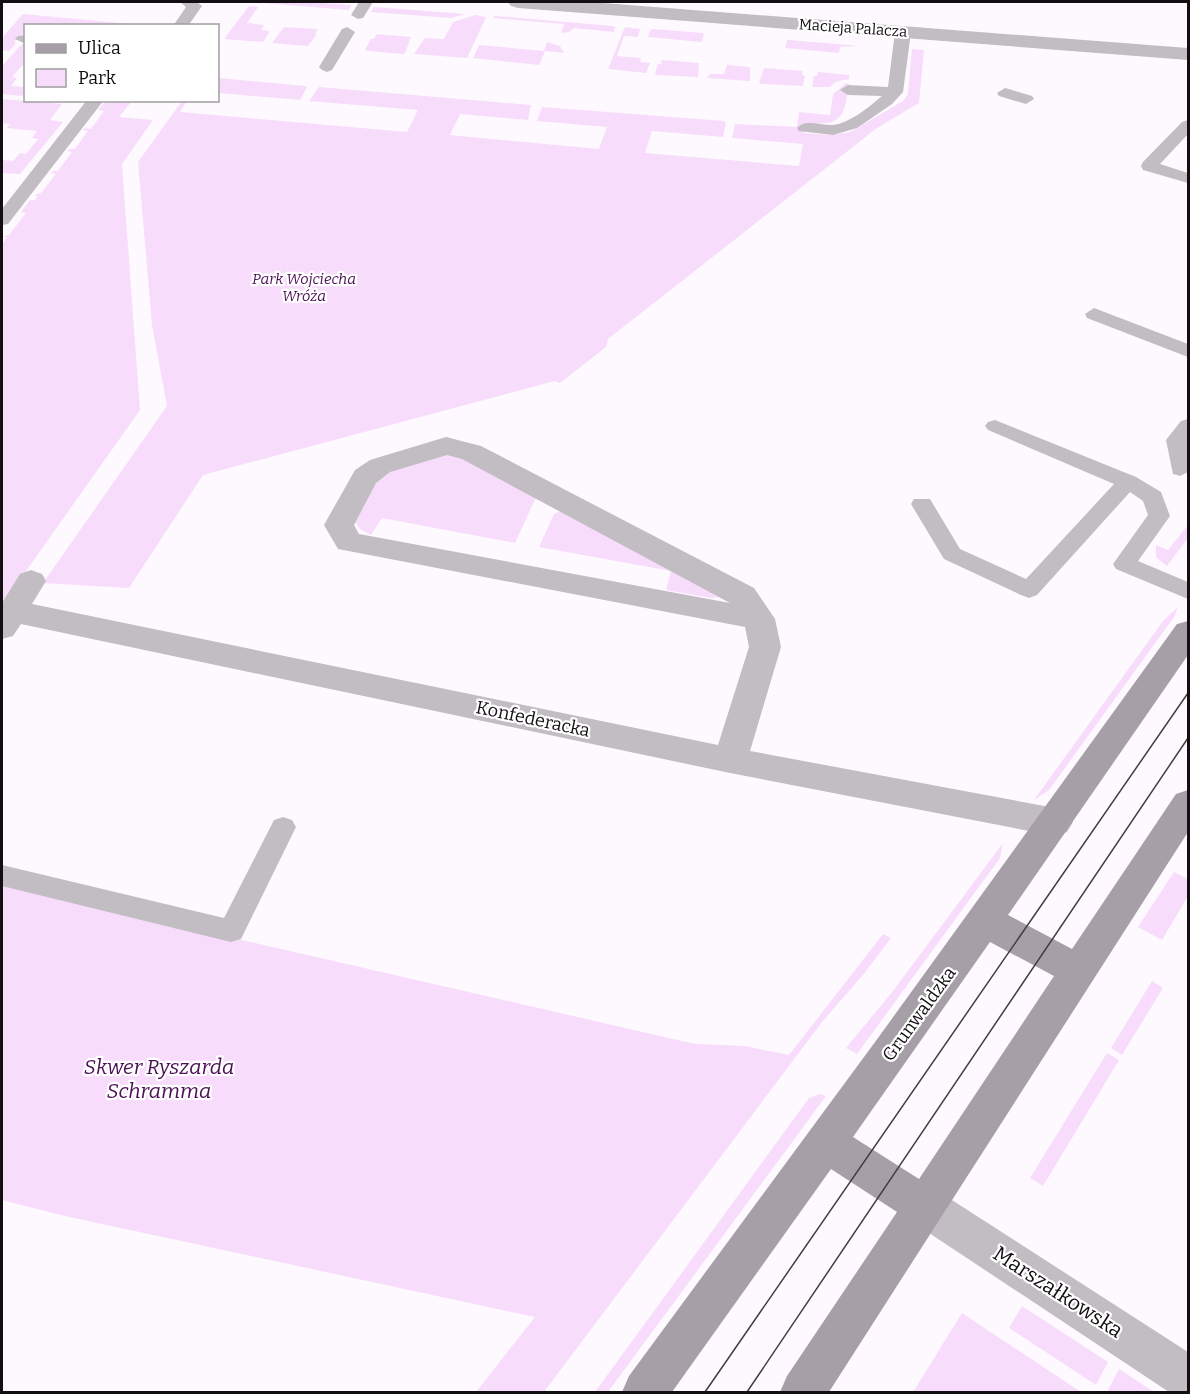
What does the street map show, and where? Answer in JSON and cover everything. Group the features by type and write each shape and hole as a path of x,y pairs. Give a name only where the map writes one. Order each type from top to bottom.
{"street":[{"name":"Macieja Palacza","path":"518,2 1188,54"},
{"path":"776,22 787,2"},
{"path":"730,760 765,647 759,619 743,596 471,452 446,446 380,466 365,477 339,525 349,542 759,619"},
{"path":"7,620 31,581"},
{"name":"Konfederacka","path":"7,620 1055,822"},
{"name":"Grunwaldzka","path":"645,1392 985,921 1188,632"},
{"path":"803,1392 1188,804"},
{"path":"985,921 1080,972"},
{"path":"826,1143 926,1207"},
{"name":"Marszałkowska","path":"926,1207 1188,1377"}],"lane":[{"path":"182,24 195,6 184,3"},
{"path":"327,67 347,32"},
{"path":"805,128 833,130 851,125 886,101 895,92 903,32"},
{"path":"848,90 895,92"},
{"path":"1005,93 1026,99"},
{"path":"2,220 94,102"},
{"path":"1188,125 1149,166 1188,178"},
{"path":"1094,314 1188,351"},
{"path":"1153,497 1184,467 1176,440 1188,425"},
{"path":"995,426 1129,482 1153,497 1159,516 1124,564 1188,591"},
{"path":"922,504 952,554 1029,590 1108,501 1129,482"},
{"path":"2,876 231,931 283,827"}],"green space":[{"path":"251,2 306,2 351,5 349,10"},
{"path":"249,6 258,7 247,23 264,25 261,30 270,31 263,42 224,39"},
{"path":"374,7 465,14 451,18 371,12"},
{"path":"23,14 131,24 24,24 24,33 14,42 16,43 9,51 2,50 2,38"},
{"path":"475,15 486,17 467,58 414,54 425,38 444,39 453,22"},
{"path":"495,16 615,27 614,32 574,28 569,32 561,33 564,24 492,18"},
{"path":"284,27 318,29 308,46 272,43"},
{"path":"625,27 640,29 638,37 624,36 617,56 641,58 640,62 650,63 646,73 608,69"},
{"path":"650,30 704,34 702,42 648,37"},
{"path":"377,34 411,37 405,53 402,54 365,50"},
{"path":"787,40 860,46 840,47 839,53 785,48"},
{"path":"547,42 560,46 564,53 545,51 539,65 473,58 479,45 544,51"},
{"path":"24,44 24,63 12,77 17,78 11,86 24,87 22,96 2,94 2,66"},
{"name":"Park Wojciecha Wróża","path":"912,49 924,50 919,103 877,128 608,339 606,347 560,383 555,381 203,475 129,588 43,583 167,406 152,325 138,162 181,102 186,102 180,112 407,132 418,110 309,101 319,87 531,105 528,120 460,114 450,135 599,149 607,127 537,121 542,107 724,121 726,123 723,137 652,131 645,153 799,166 803,144 732,138 735,124 797,127 799,112 830,115 833,94 846,83 849,84 840,117 828,123 806,123 804,133 832,135 850,132 903,101 908,94"},
{"path":"662,60 699,63 698,77 657,75 655,74 658,64 661,64"},
{"path":"727,65 750,67 750,81 707,78 710,74 724,74"},
{"path":"764,68 803,71 802,75 805,76 803,86 761,84 759,83"},
{"path":"818,72 849,75 849,79 835,82 830,87 812,87 814,76 817,76"},
{"path":"219,78 305,86 307,87 300,100 219,93"},
{"path":"2,99 62,104 50,120 63,122 20,174 2,173 2,160 13,161 20,153 26,154 38,139 32,138 37,131 7,128 10,124 2,123"},
{"path":"105,102 131,102 119,117 153,120 122,164 140,410 2,605 2,245 7,237 2,237 9,235 26,213 21,212 30,200 35,200 38,196 34,195 41,193 56,174 51,173 58,171 72,152 67,151 75,149 88,131 83,130 91,129 104,111 98,110"},
{"path":"455,452 538,493 515,543 382,518 371,535 360,529 355,522 380,474"},
{"path":"563,510 721,597 711,598 666,590 671,571 539,547 554,514"},
{"path":"1188,525 1188,538 1167,566 1156,557 1156,545 1168,550"},
{"path":"1178,607 1174,617 1049,790 1034,800 1163,621"},
{"path":"1003,843 1000,858 857,1054 846,1048 893,991"},
{"path":"1174,872 1188,879 1188,896 1162,940 1138,927"},
{"name":"Skwer Ryszarda Schramma","path":"2,885 695,1044 745,1046 789,1055 883,934 891,938 863,975 822,1022 544,1392 476,1392 535,1317 65,1216 2,1200"},
{"path":"1152,981 1163,988 1122,1055 1111,1048"},
{"path":"1107,1053 1119,1060 1043,1186 1030,1178"},
{"path":"820,1094 826,1096 608,1392 595,1392 809,1098"},
{"path":"1022,1306 1108,1362 1096,1385 1009,1328"},
{"path":"962,1313 1081,1392 913,1392"},
{"path":"1119,1369 1154,1392 1107,1392"}],"tram line":[{"path":"705,1392 1188,693"},
{"path":"747,1392 1188,738"}]}
